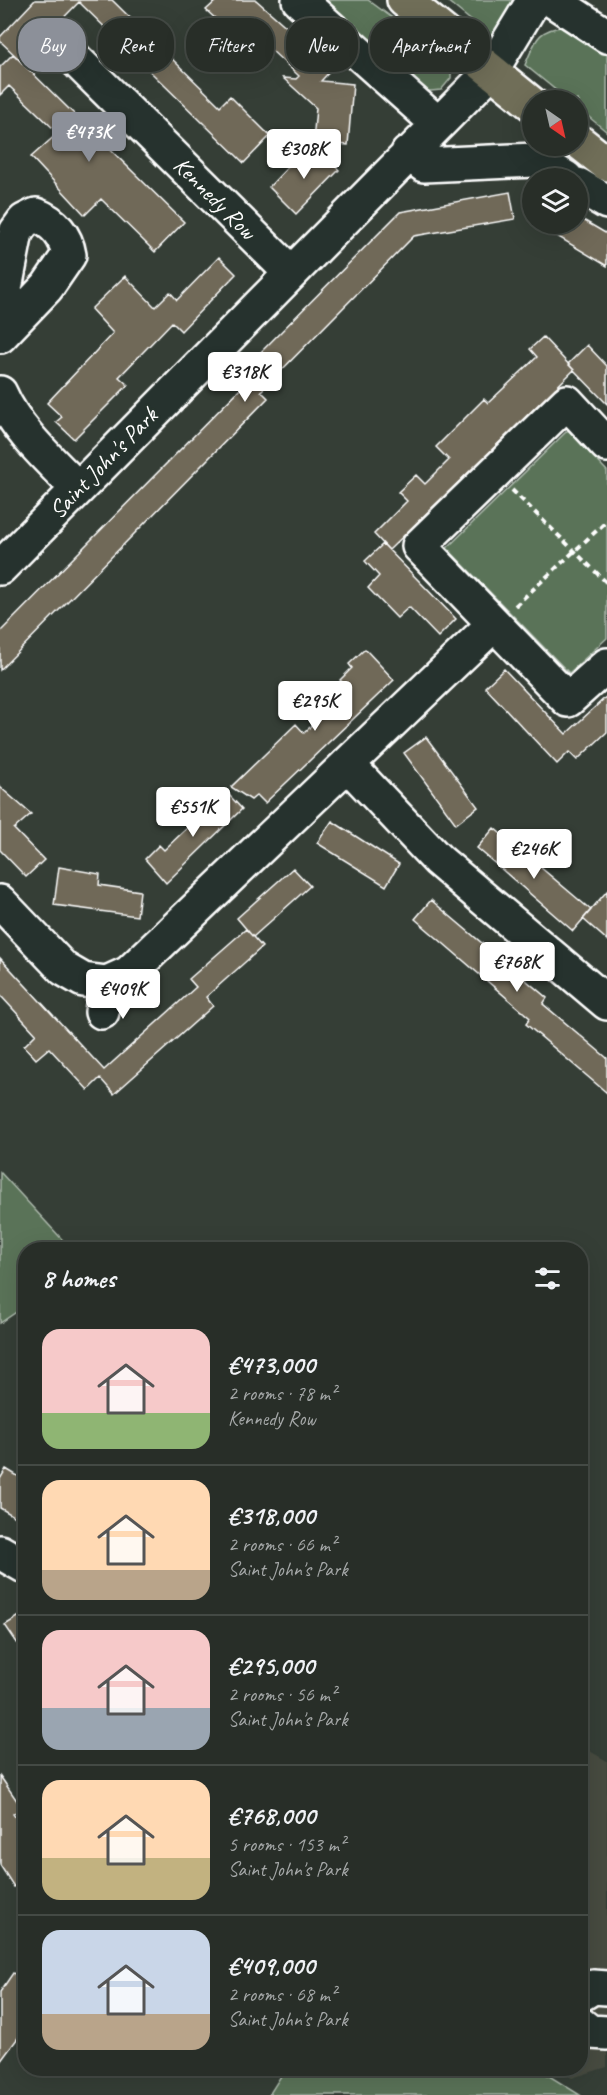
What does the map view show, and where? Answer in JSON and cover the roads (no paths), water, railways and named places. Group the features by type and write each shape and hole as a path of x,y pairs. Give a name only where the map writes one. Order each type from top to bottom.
{"main road":[{"path":"404,0 522,96"},
{"path":"588,149 607,164"}],"street":[{"path":"299,0 437,123"},
{"name":"Saint John's Park","path":"0,568 437,123 491,71 534,0"},
{"path":"552,0 607,36"},
{"name":"Kennedy Row","path":"86,70 290,272"},
{"path":"408,153 424,165 535,160 549,168"},
{"path":"588,191 607,202"},
{"path":"0,314 16,232 24,221 36,215 47,219 67,244 69,255 47,287 0,336"},
{"path":"0,393 15,417 45,455 78,489"},
{"path":"607,445 567,402 419,546 568,700 607,665"},
{"path":"0,902 64,969 83,980 104,997 494,624"},
{"path":"348,765 438,860 607,1003"},
{"path":"588,1990 593,1987 607,1988"},
{"path":"588,2030 607,2033"}]}
